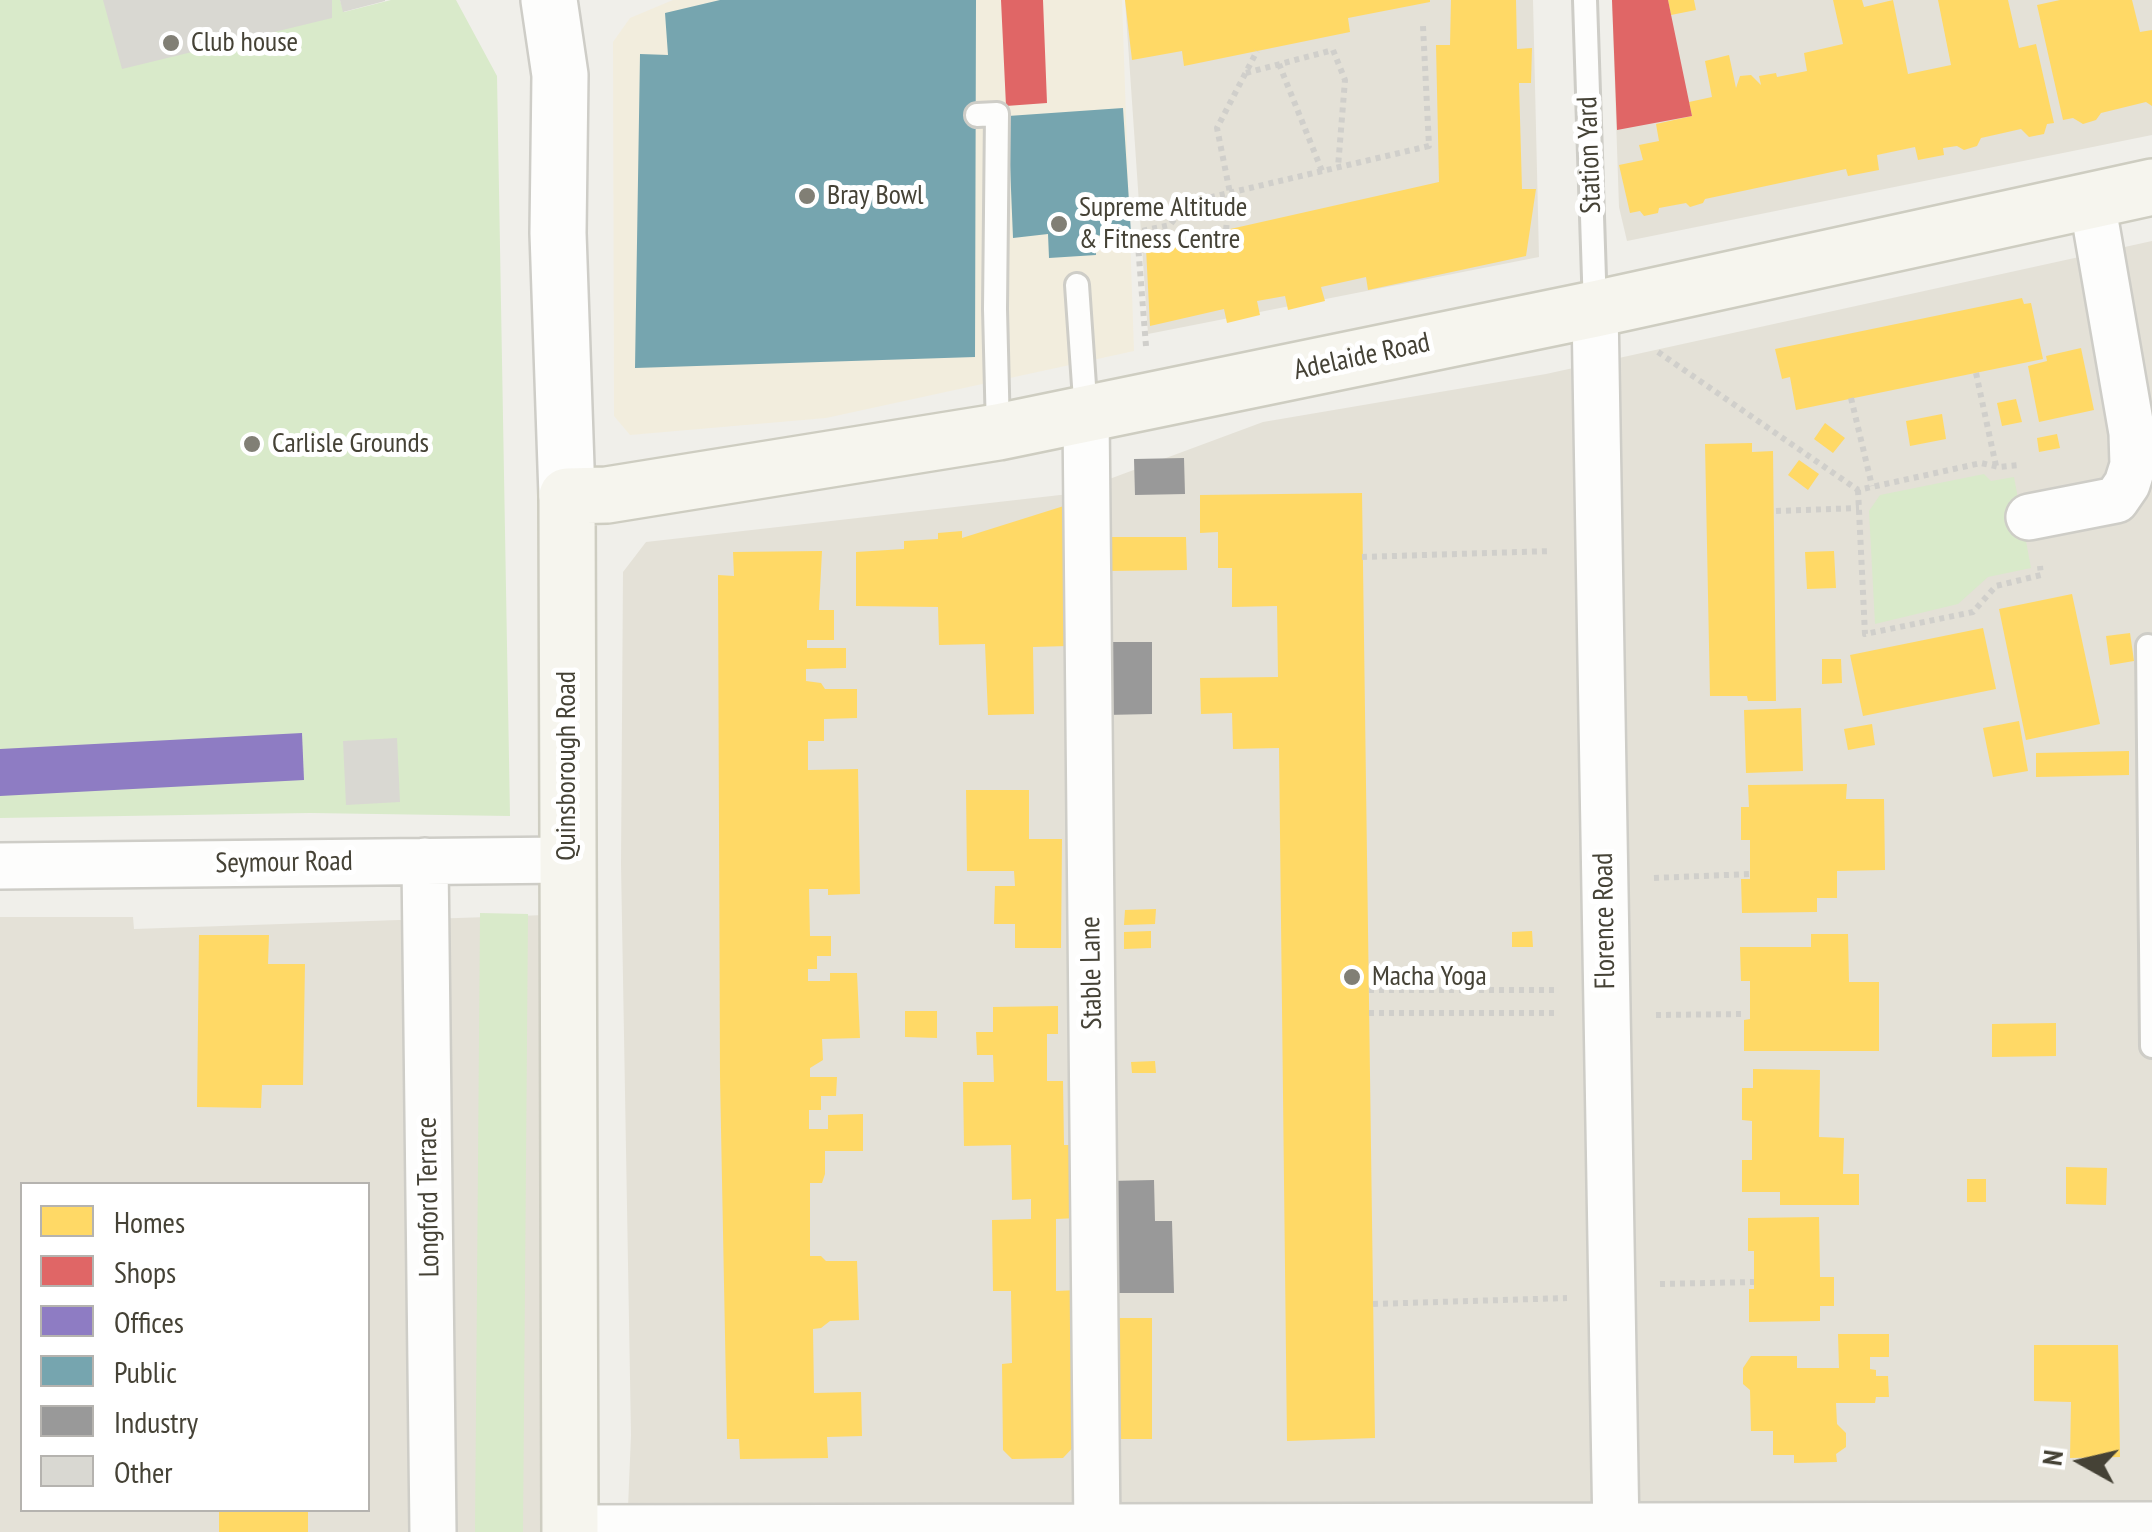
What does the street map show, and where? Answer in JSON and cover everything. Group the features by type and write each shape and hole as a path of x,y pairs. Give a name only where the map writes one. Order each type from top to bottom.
{"main road":[{"name":"Adelaide Road","path":"567,496 607,496 998,432 1595,309 2152,188"},
{"name":"Quinsborough Road","path":"567,496 570,1530"}],"street":[{"name":"Quinsborough Road","path":"549,0 560,75 558,233 567,496"},
{"path":"2030,517 2116,500 2127,484 2132,466 2132,432 2092,202"},
{"name":"Florence Road","path":"1595,309 1616,1528"},
{"name":"Stable Lane","path":"1086,414 1097,1530"},
{"name":"Seymour Road","path":"0,866 567,860"},
{"name":"Longford Terrace","path":"425,861 434,1532"},
{"path":"570,1530 2152,1525"}],"lane":[{"name":"Station Yard","path":"1585,0 1595,309"},
{"path":"977,114 997,114 994,309 998,432"},
{"path":"1077,285 1086,414"},
{"path":"2148,646 2152,1046"}],"path":[{"path":"1147,357 1137,232 1170,224 1186,203 1429,146 1423,26"},
{"path":"1246,73 1332,50 1345,80 1338,167"},
{"path":"1226,230 1230,193 1217,128 1257,52"},
{"path":"1279,64 1322,171"},
{"path":"1595,309 1858,490"},
{"path":"1976,372 1996,466"},
{"path":"1851,398 1872,486"},
{"path":"1981,462 2019,465 2042,575 1996,586 1973,612 1865,634 1858,490 1981,462"},
{"path":"1776,511 1859,508"},
{"path":"1362,557 1555,551"},
{"path":"1652,878 1750,874"},
{"path":"1368,990 1564,990"},
{"path":"1369,1013 1564,1013"},
{"path":"1654,1015 1746,1014"},
{"path":"1657,1284 1754,1282"},
{"path":"1373,1304 1568,1298"}],"shaded area":[{"path":"673,0 1122,0 1134,351 826,418 630,435 614,416 613,42 630,18"},
{"path":"1125,0 1533,0 1539,257 1148,334"},
{"path":"1612,0 2152,0 2152,135 1627,241 1619,207"},
{"path":"2152,241 2152,1532 627,1532 631,1435 621,864 623,572 646,542 1069,494 1263,422 1546,374"},
{"path":"546,915 551,1532 0,1532 0,917 133,917 134,929"}],"green space":[{"name":"Carlisle Grounds","path":"0,0 340,0 344,12 391,0 456,0 497,76 510,816 310,813 0,818"},
{"path":"1984,474 1991,481 2014,477 2031,568 1988,577 1958,604 1875,624 1869,511 1880,495"},
{"path":"480,913 528,914 523,1532 475,1532"}],"building: Homes":[{"path":"1125,0 1430,2 1348,18 1350,32 1184,66 1182,51 1132,60"},
{"path":"1451,0 1516,0 1517,49 1532,48 1531,83 1519,83 1522,189 1536,189 1526,256 1368,290 1366,277 1321,287 1325,301 1288,310 1285,296 1257,301 1260,315 1227,323 1224,309 1150,326 1146,248 1439,182 1436,45 1450,45"},
{"path":"1668,0 1694,0 1696,10 1671,15"},
{"path":"1833,0 1862,0 1864,7 1893,0 1908,74 1951,65 1938,0 2008,0 2019,48 2036,44 2054,123 2047,124 2044,134 2029,137 2021,129 1981,138 1977,146 1964,150 1957,146 1943,148 1944,155 1918,160 1915,147 1877,155 1879,170 1848,176 1846,169 1705,199 1690,207 1686,203 1659,208 1658,213 1644,216 1640,211 1630,213 1619,165 1643,160 1639,145 1659,141 1656,124 1692,116 1689,102 1712,97 1705,61 1729,55 1736,88 1740,76 1751,75 1761,85 1759,76 1807,71 1804,53 1843,44"},
{"path":"2060,0 2132,0 2140,32 2152,30 2152,106 2146,102 2101,113 2096,120 2083,124 2073,118 2063,120 2037,5"},
{"path":"2022,298 2024,304 2031,303 2043,359 1796,410 1790,377 1782,379 1775,349"},
{"path":"2081,348 2094,410 2039,422 2028,366 2047,361 2046,356"},
{"path":"2016,399 2022,422 2002,426 1997,403"},
{"path":"1942,414 1946,439 1910,446 1906,421"},
{"path":"1825,423 1845,438 1833,453 1814,439"},
{"path":"2057,434 2060,448 2039,452 2037,438"},
{"path":"1752,443 1752,452 1773,451 1776,701 1710,696 1705,444"},
{"path":"1799,460 1819,474 1808,490 1788,475"},
{"path":"1362,493 1375,1438 1287,1441 1279,748 1233,749 1232,713 1201,714 1200,678 1278,677 1277,606 1232,607 1232,568 1218,568 1218,532 1200,533 1200,495"},
{"path":"1067,505 1068,646 1033,647 1034,714 988,715 985,644 939,645 938,607 856,606 856,552 904,549 904,541 938,539 938,533 962,531 962,538"},
{"path":"1107,537 1186,537 1187,570 1107,571"},
{"path":"822,551 819,610 834,610 834,640 807,640 807,648 846,648 846,668 806,669 806,681 821,683 825,689 857,689 857,718 824,719 824,741 808,741 808,770 858,769 860,894 828,895 828,889 809,889 810,936 831,936 831,956 817,956 817,969 808,969 808,981 830,981 830,973 857,973 860,1038 822,1039 823,1060 810,1068 810,1077 837,1077 836,1096 821,1096 821,1110 809,1110 809,1129 828,1129 828,1115 863,1114 863,1151 825,1151 822,1183 810,1183 810,1256 821,1256 826,1261 857,1261 859,1320 830,1321 813,1329 814,1393 861,1392 862,1436 827,1437 828,1458 740,1459 739,1439 727,1439 720,1077 718,575 734,576 733,552"},
{"path":"1834,551 1836,588 1807,589 1805,552"},
{"path":"2072,594 2100,724 2026,740 1999,609"},
{"path":"1983,628 1996,689 1863,716 1850,655"},
{"path":"2130,633 2134,661 2110,665 2106,636"},
{"path":"1822,659 1841,659 1842,683 1822,684"},
{"path":"1801,708 1803,771 1746,773 1744,710"},
{"path":"2019,721 2028,771 1993,777 1983,728"},
{"path":"1872,724 1875,745 1848,750 1844,729"},
{"path":"2129,751 2129,775 2036,777 2036,753"},
{"path":"1847,784 1846,799 1884,799 1885,870 1837,871 1837,898 1817,898 1817,912 1742,913 1741,879 1750,879 1750,840 1741,840 1741,807 1749,807 1748,785"},
{"path":"966,790 1029,790 1029,839 1062,839 1061,948 1015,948 1015,924 994,924 995,886 1015,886 1014,871 967,871"},
{"path":"1156,909 1155,924 1124,925 1125,910"},
{"path":"1151,931 1151,948 1124,949 1124,932"},
{"path":"1532,931 1533,947 1512,947 1512,932"},
{"path":"1811,934 1848,934 1849,982 1879,982 1879,1051 1744,1051 1744,1020 1750,1019 1750,981 1741,981 1740,947 1811,947"},
{"path":"199,935 269,935 268,964 305,964 303,1085 262,1085 261,1108 197,1107"},
{"path":"1058,1006 1058,1034 1047,1034 1047,1081 1063,1081 1064,1145 1078,1145 1078,1218 1056,1219 1056,1291 1078,1290 1079,1441 1063,1458 1012,1459 1003,1450 1002,1364 1012,1363 1011,1291 993,1291 992,1220 1031,1219 1031,1199 1012,1200 1011,1145 964,1146 963,1082 994,1082 993,1055 977,1055 976,1032 993,1032 993,1007"},
{"path":"905,1011 937,1011 937,1038 905,1037"},
{"path":"2056,1023 2056,1056 1992,1057 1992,1024"},
{"path":"1155,1061 1156,1073 1132,1073 1131,1062"},
{"path":"1753,1069 1820,1070 1819,1137 1844,1138 1843,1174 1859,1174 1859,1205 1780,1205 1780,1192 1742,1192 1742,1160 1752,1160 1752,1121 1742,1120 1742,1088 1753,1088"},
{"path":"2066,1167 2107,1168 2106,1205 2066,1204"},
{"path":"1967,1179 1986,1179 1986,1202 1967,1202"},
{"path":"1819,1217 1820,1277 1834,1277 1834,1306 1820,1306 1820,1321 1749,1322 1754,1251 1748,1251 1748,1218"},
{"path":"1112,1318 1152,1318 1152,1439 1114,1439"},
{"path":"1838,1334 1889,1334 1889,1357 1870,1357 1870,1369 1876,1370 1876,1376 1888,1376 1889,1397 1876,1397 1875,1403 1836,1403 1837,1424 1846,1433 1846,1447 1836,1454 1837,1462 1794,1463 1794,1455 1773,1455 1773,1431 1751,1431 1750,1390 1743,1384 1743,1368 1751,1356 1797,1356 1797,1368 1839,1368"},
{"path":"2034,1345 2118,1345 2120,1457 2070,1458 2071,1402 2034,1401"},
{"path":"219,1512 308,1512 308,1532 219,1532"}],"building: Shops":[{"path":"1001,0 1043,0 1047,103 1006,106"},
{"path":"1612,0 1668,0 1692,116 1617,130"}],"building: Offices":[{"path":"302,733 304,780 0,796 0,749"}],"building: Public":[{"name":"Bray Bowl","path":"720,0 976,0 975,357 635,368 640,54 668,55 665,13"},
{"path":"1123,108 1131,233 1094,236 1096,255 1049,258 1048,234 1013,238 1008,116"}],"building: Industry":[{"path":"1184,458 1185,494 1135,495 1134,459"},
{"path":"1106,642 1152,642 1152,714 1106,715"},
{"path":"1154,1180 1155,1221 1172,1221 1174,1293 1119,1293 1118,1222 1110,1222 1109,1181"}],"building: Other":[{"name":"Club house","path":"103,0 332,0 332,18 122,69"},
{"path":"340,0 385,0 385,1 343,12"},
{"path":"397,738 400,802 346,805 343,741"}],"place":[{"name":"Club house","path":"171,43"},
{"name":"Bray Bowl","path":"807,196"},
{"name":"Supreme Altitude & Fitness Centre","path":"1059,224"},
{"name":"Carlisle Grounds","path":"252,444"},
{"name":"Macha Yoga","path":"1352,977"}]}
